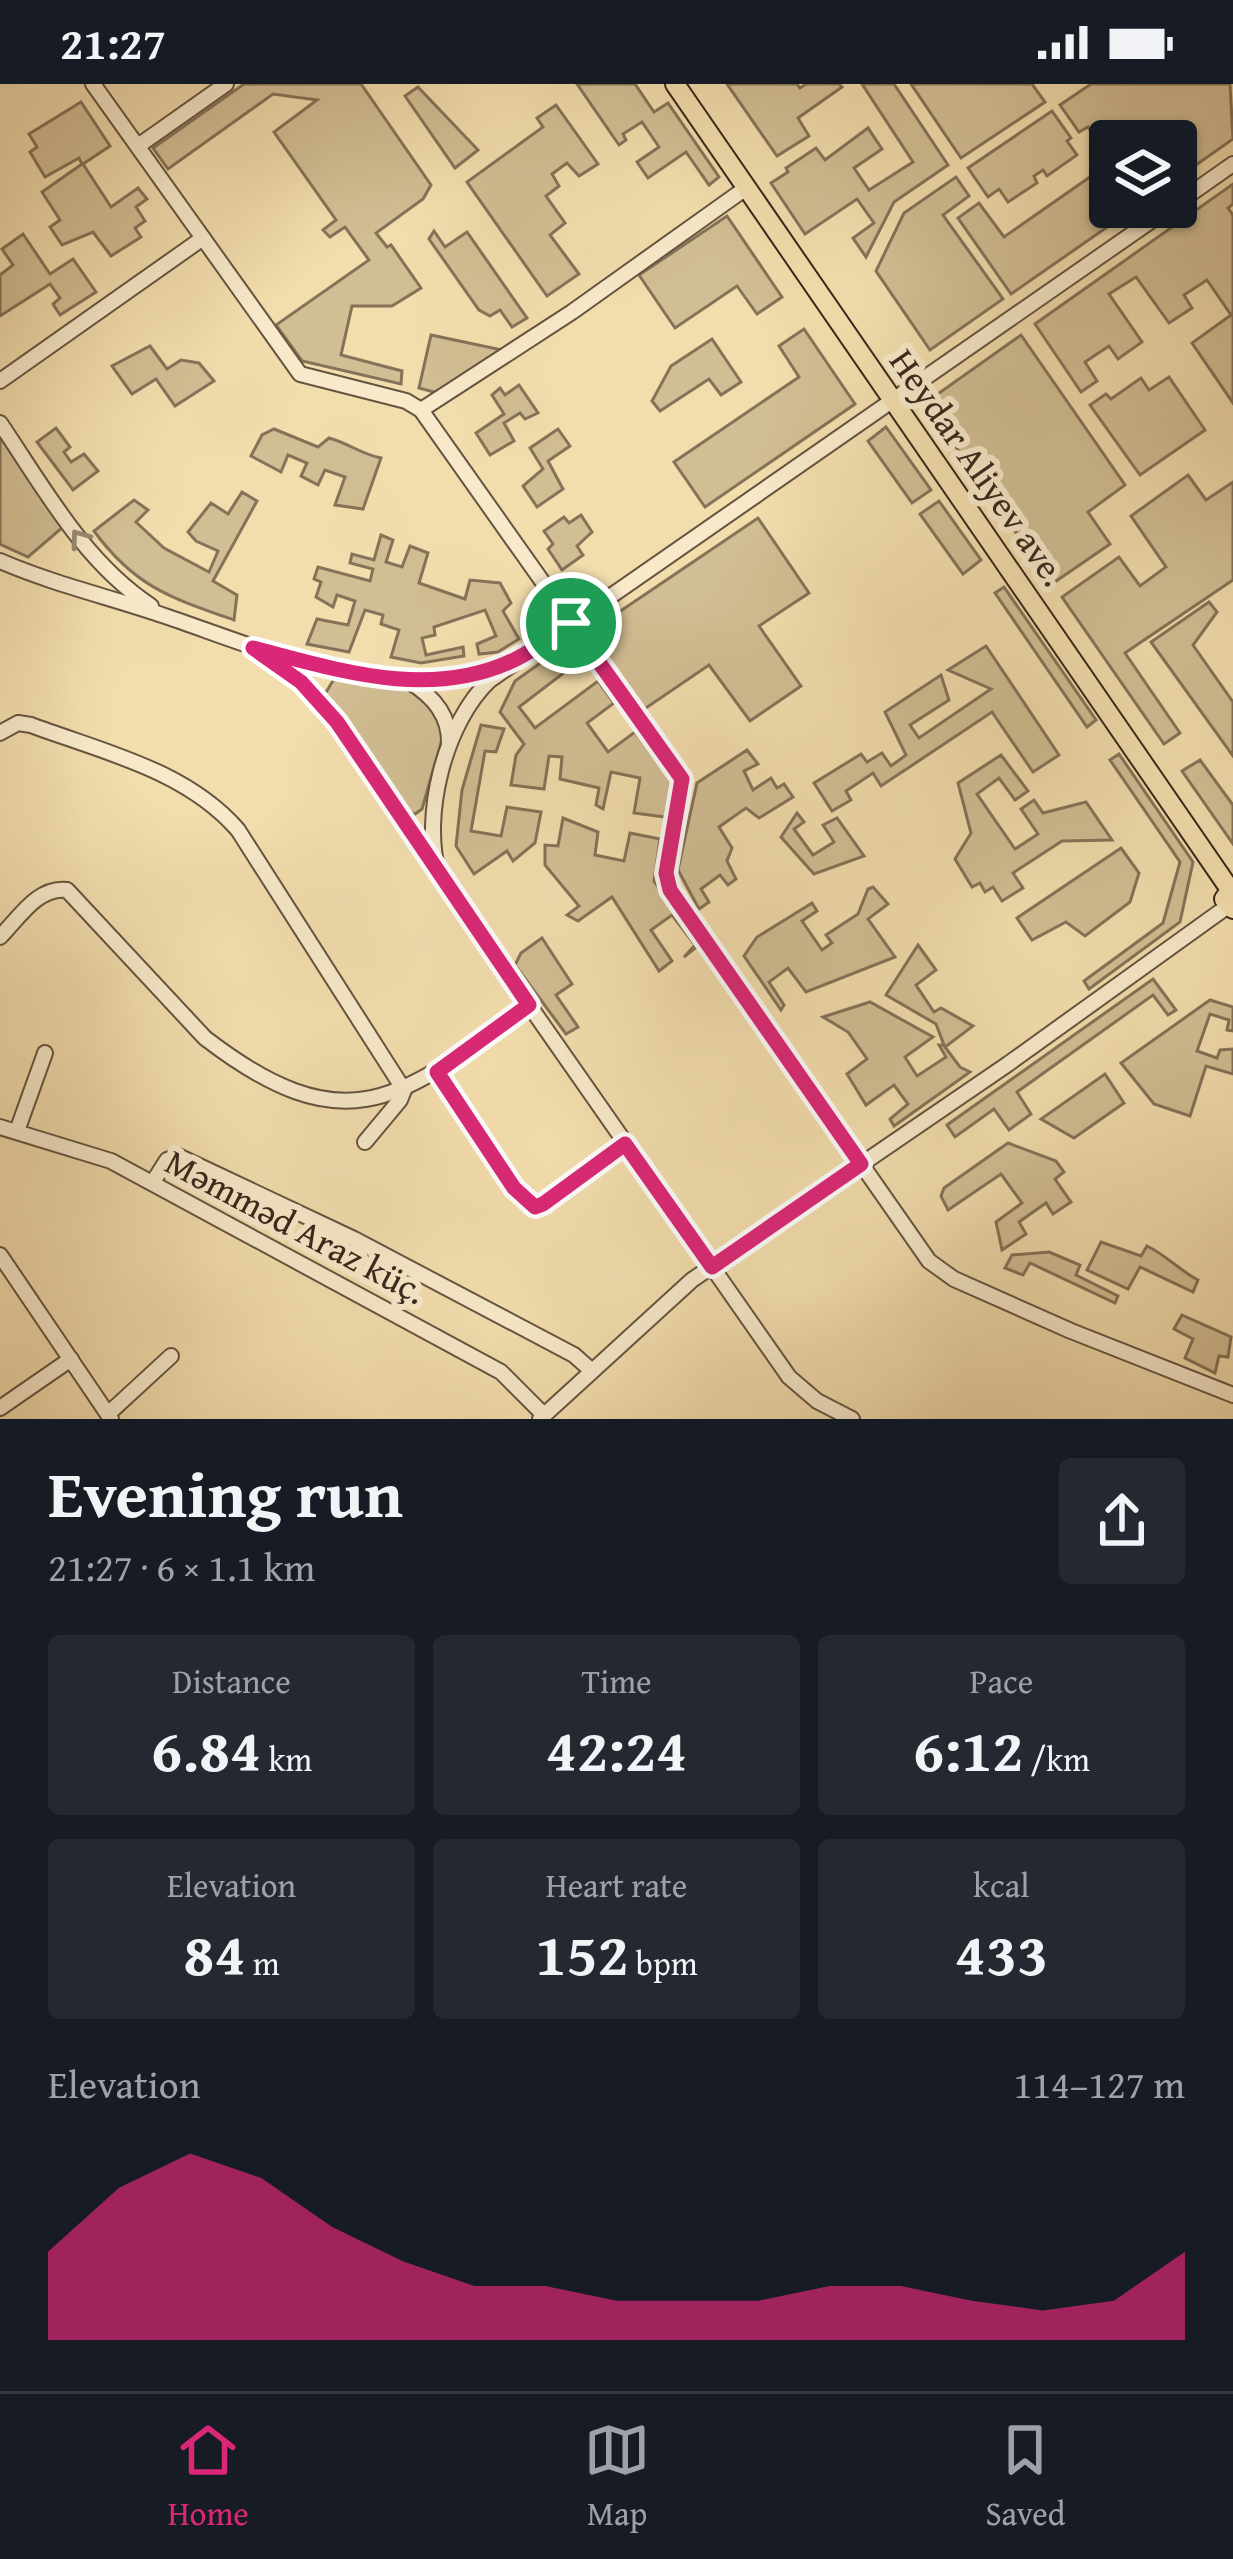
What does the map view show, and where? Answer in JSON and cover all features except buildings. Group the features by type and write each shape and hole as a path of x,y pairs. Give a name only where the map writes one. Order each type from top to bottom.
{"main road":[{"name":"Heydar Aliyev ave.","path":"675,84 1231,897"}],"street":[{"path":"93,84 300,374 406,401 421,410 682,779 666,873 670,890 921,1252 940,1271 1071,1331 1233,1395"},
{"path":"138,146 226,84"},
{"path":"1197,189 1233,164"},
{"path":"421,410 572,312 746,188"},
{"path":"439,875 431,835 435,802 446,761 478,691 518,658 1140,228"},
{"path":"0,381 203,238"},
{"path":"0,423 91,554 126,590 165,616"},
{"path":"0,561 253,648 342,671 406,680 458,676 518,658"},
{"path":"253,648 320,700 790,1377 817,1400 852,1419"},
{"path":"320,700 323,683 342,671"},
{"path":"406,680 430,697 448,724 446,761"},
{"path":"0,733 18,723 31,724 182,782 221,810 404,1090"},
{"path":"396,810 419,824 428,818 435,802"},
{"path":"0,938 43,892 67,890 179,1014 228,1056 300,1096 355,1100 404,1090 437,1072 529,1005"},
{"path":"542,1417 676,1294 1231,897"},
{"path":"17,1131 45,1053"},
{"path":"437,1072 514,1188 535,1207 625,1144"},
{"path":"365,1142 404,1090"},
{"name":"Məmməd Araz küç.","path":"0,1126 83,1149 153,1182 501,1372 542,1417"},
{"path":"153,1182 167,1160 178,1156 354,1239 574,1355 592,1371"},
{"path":"0,1255 110,1416 172,1356"},
{"path":"0,1408 71,1359"}],"shaded area":[{"path":"244,84 361,84 431,185 423,199 376,233 387,247 391,245 421,288 392,306 352,306 341,355 402,371 401,384 302,361 276,325 369,260 345,227 330,237 323,230 336,220 274,132 317,100 273,94 168,169 153,148"},
{"path":"577,84 635,84 654,112 668,103 719,177 709,185 686,152 648,178 637,162 659,147 642,122 623,134 626,140 619,145"},
{"path":"727,84 842,87 798,118 809,136 777,156"},
{"path":"862,84 894,84 948,165 894,202 866,257 853,238 874,223 857,199 805,234 771,183 816,148 825,160 868,128 882,149 854,168 869,190 913,162"},
{"path":"911,84 1032,84 1045,102 961,158"},
{"path":"1091,84 1230,84 1233,139 1197,164 1197,120 1089,120 1089,128 1079,132 1060,105"},
{"path":"418,87 478,150 455,168 405,96"},
{"path":"81,102 110,146 83,164 111,207 138,188 147,199 136,207 145,221 135,228 141,237 111,256 93,232 62,245 50,227 60,220 42,192 82,164 79,158 45,177 30,152 37,147 29,134"},
{"path":"556,105 598,164 579,176 567,163 552,174 559,186 546,196 565,223 550,235 579,274 547,296 467,182 543,127 537,118"},
{"path":"1052,111 1077,155 1047,176 1043,170 1034,176 1037,183 1008,202 999,189 988,197 968,168"},
{"path":"956,177 969,196 943,215 1003,299 930,350 876,271 904,213"},
{"path":"1089,178 1089,228 1106,228 1011,294 958,218 979,203 1004,237"},
{"path":"1233,184 1233,204 1228,208 1233,215 1233,403 1192,343 1231,315 1207,280 1184,295 1192,308 1169,323 1136,277 1109,294 1142,342 1118,359 1109,346 1085,362 1097,381 1081,392 1035,324 1171,228 1197,228 1197,209"},
{"path":"727,216 782,297 757,314 737,286 675,328 639,275"},
{"path":"434,231 445,247 467,232 527,318 512,327 500,310 490,316 479,310 429,239"},
{"path":"23,234 50,274 73,259 96,292 60,315 53,304 60,298 50,284 0,316 0,275 13,265 2,249"},
{"path":"804,329 855,404 705,507 674,462 799,377 779,346"},
{"path":"431,335 502,350 441,394 419,388"},
{"path":"1021,335 1125,485 1088,512 1110,544 1052,584 925,403"},
{"path":"712,339 741,382 721,395 709,379 660,411 652,401 671,366"},
{"path":"150,346 167,369 181,360 199,363 214,381 175,406 156,379 132,394 112,366"},
{"path":"1169,377 1205,430 1140,475 1090,405 1106,394 1111,399 1141,378 1149,390"},
{"path":"519,385 538,413 525,419 520,413 504,423 514,441 490,455 476,433 504,414 492,395 500,388 505,395"},
{"path":"886,427 931,490 912,503 868,441"},
{"path":"56,428 70,447 64,452 71,462 84,454 98,471 73,490 37,442"},
{"path":"274,429 318,447 329,438 381,458 363,509 335,505 345,477 325,470 318,485 301,476 307,463 288,455 281,472 251,456 262,435"},
{"path":"558,429 570,446 548,461 563,489 537,507 523,486 543,469 530,448"},
{"path":"0,436 63,527 28,557 0,544"},
{"path":"1188,475 1206,500 1233,482 1233,580 1125,653 1180,733 1164,744 1062,597 1119,557 1140,586 1166,567 1131,516"},
{"path":"242,492 257,501 213,581 237,595 234,620 191,605 140,578 94,531 134,500 148,510 136,522 164,548 209,572 218,551 188,532 211,503 228,514"},
{"path":"939,501 981,560 963,574 920,514"},
{"path":"581,515 592,532 577,546 583,555 562,570 548,549 553,544 544,531 564,517 569,523"},
{"path":"758,518 809,593 759,626 801,686 750,721 709,665 643,710 591,631"},
{"path":"381,535 393,540 386,562 402,567 410,546 428,553 419,583 465,599 470,580 500,583 511,603 503,611 519,639 498,652 479,654 477,644 496,636 485,610 434,627 435,635 422,638 426,655 463,647 464,656 421,663 391,657 399,630 381,624 383,615 365,610 349,652 307,644 317,619 348,625 355,601 337,595 333,607 316,597 321,582 314,579 318,567 370,581 373,569 350,563 352,554 374,560"},
{"path":"1004,587 1096,720 1087,727 995,593"},
{"path":"1209,602 1217,612 1193,645 1233,702 1233,756 1151,642"},
{"path":"570,642 582,659 519,707 535,728 598,681 614,703 587,723 608,752 635,732 671,780 665,817 634,813 640,778 611,772 603,809 596,805 599,788 560,779 562,757 549,756 544,789 511,785 516,755 524,744 500,712 515,681"},
{"path":"986,646 1059,755 1033,772 992,712 881,786 873,773 846,791 851,800 832,811 814,783 861,754 867,762 882,753 891,766 906,755 885,712 941,675 949,700 910,725 919,738 991,689 948,670"},
{"path":"334,679 408,687 420,694 445,729 422,809 415,814 403,810 325,694"},
{"path":"481,725 504,729 496,752 485,751 471,831 501,836 507,807 541,812 535,843 513,861 507,851 474,874 456,846 462,790"},
{"path":"747,750 758,764 744,771 753,790 771,778 777,788 784,784 793,797 759,818 746,808 719,827 732,848 727,861 736,879 728,885 720,875 701,889 709,902 699,909 678,870 697,783"},
{"path":"1119,754 1193,862 1180,922 1089,989 1084,981 1163,923 1180,862 1110,760"},
{"path":"1001,755 1028,791 1015,800 999,778 977,794 1015,849 1038,834 1021,809 1034,800 1043,813 1086,802 1112,840 1062,841 1013,873 1023,888 1002,901 993,887 985,892 980,883 972,887 955,859 971,833 958,783"},
{"path":"1200,760 1233,805 1233,844 1182,771"},
{"path":"797,813 804,822 794,829 813,855 834,842 823,825 837,818 864,856 814,874 781,837"},
{"path":"563,818 598,832 595,855 624,861 630,833 660,839 654,881 699,945 684,957 695,945 672,915 651,930 672,961 659,971 612,897 578,921 567,915 579,906 545,865 545,845 558,846"},
{"path":"1121,848 1139,873 1130,902 1085,936 1066,922 1032,940 1017,918"},
{"path":"873,887 888,904 868,919 895,957 806,992 788,968 769,982 784,1005 781,1010 744,956 757,937 812,903 817,911 802,921 822,950 832,943 826,935 858,914"},
{"path":"542,938 572,984 556,995 578,1027 566,1034 515,965 521,953"},
{"path":"918,945 936,970 916,985 934,1012 941,1008 973,1026 945,1047 970,1072 894,1126 890,1119 908,1104 894,1085 866,1105 847,1074 867,1059 848,1032 823,1017 870,1002 933,1037 905,1057 917,1076 946,1057 936,1024 886,995"},
{"path":"1153,979 1176,1010 1168,1015 1153,995 1017,1092 1031,1114 1009,1130 994,1109 955,1137 947,1125"},
{"path":"1210,1000 1233,1007 1233,1031 1227,1030 1229,1020 1210,1014 1197,1051 1217,1058 1220,1050 1233,1049 1233,1074 1206,1066 1190,1116 1154,1104 1121,1063"},
{"path":"1105,1074 1124,1103 1074,1138 1041,1119"},
{"path":"1008,1143 1056,1161 1064,1172 1055,1179 1071,1202 1053,1214 1046,1203 1019,1222 1026,1234 1002,1250 996,1222 1022,1203 1001,1174 948,1210 941,1196 944,1188"},
{"path":"1101,1242 1141,1256 1147,1246 1198,1280 1193,1292 1140,1267 1128,1289 1087,1270"},
{"path":"1049,1252 1080,1265 1076,1275 1118,1296 1115,1303 1030,1263 1023,1275 1005,1268 1012,1255"},
{"path":"1182,1315 1231,1337 1228,1357 1219,1356 1215,1373 1185,1358 1193,1339 1174,1329"}],"route":[{"path":"571,623 682,779 666,873 670,890 861,1164 712,1267 625,1144 543,1204 535,1207 514,1188 437,1072 529,1005 320,700 253,648 377,678 438,679 495,668 571,623"}]}
